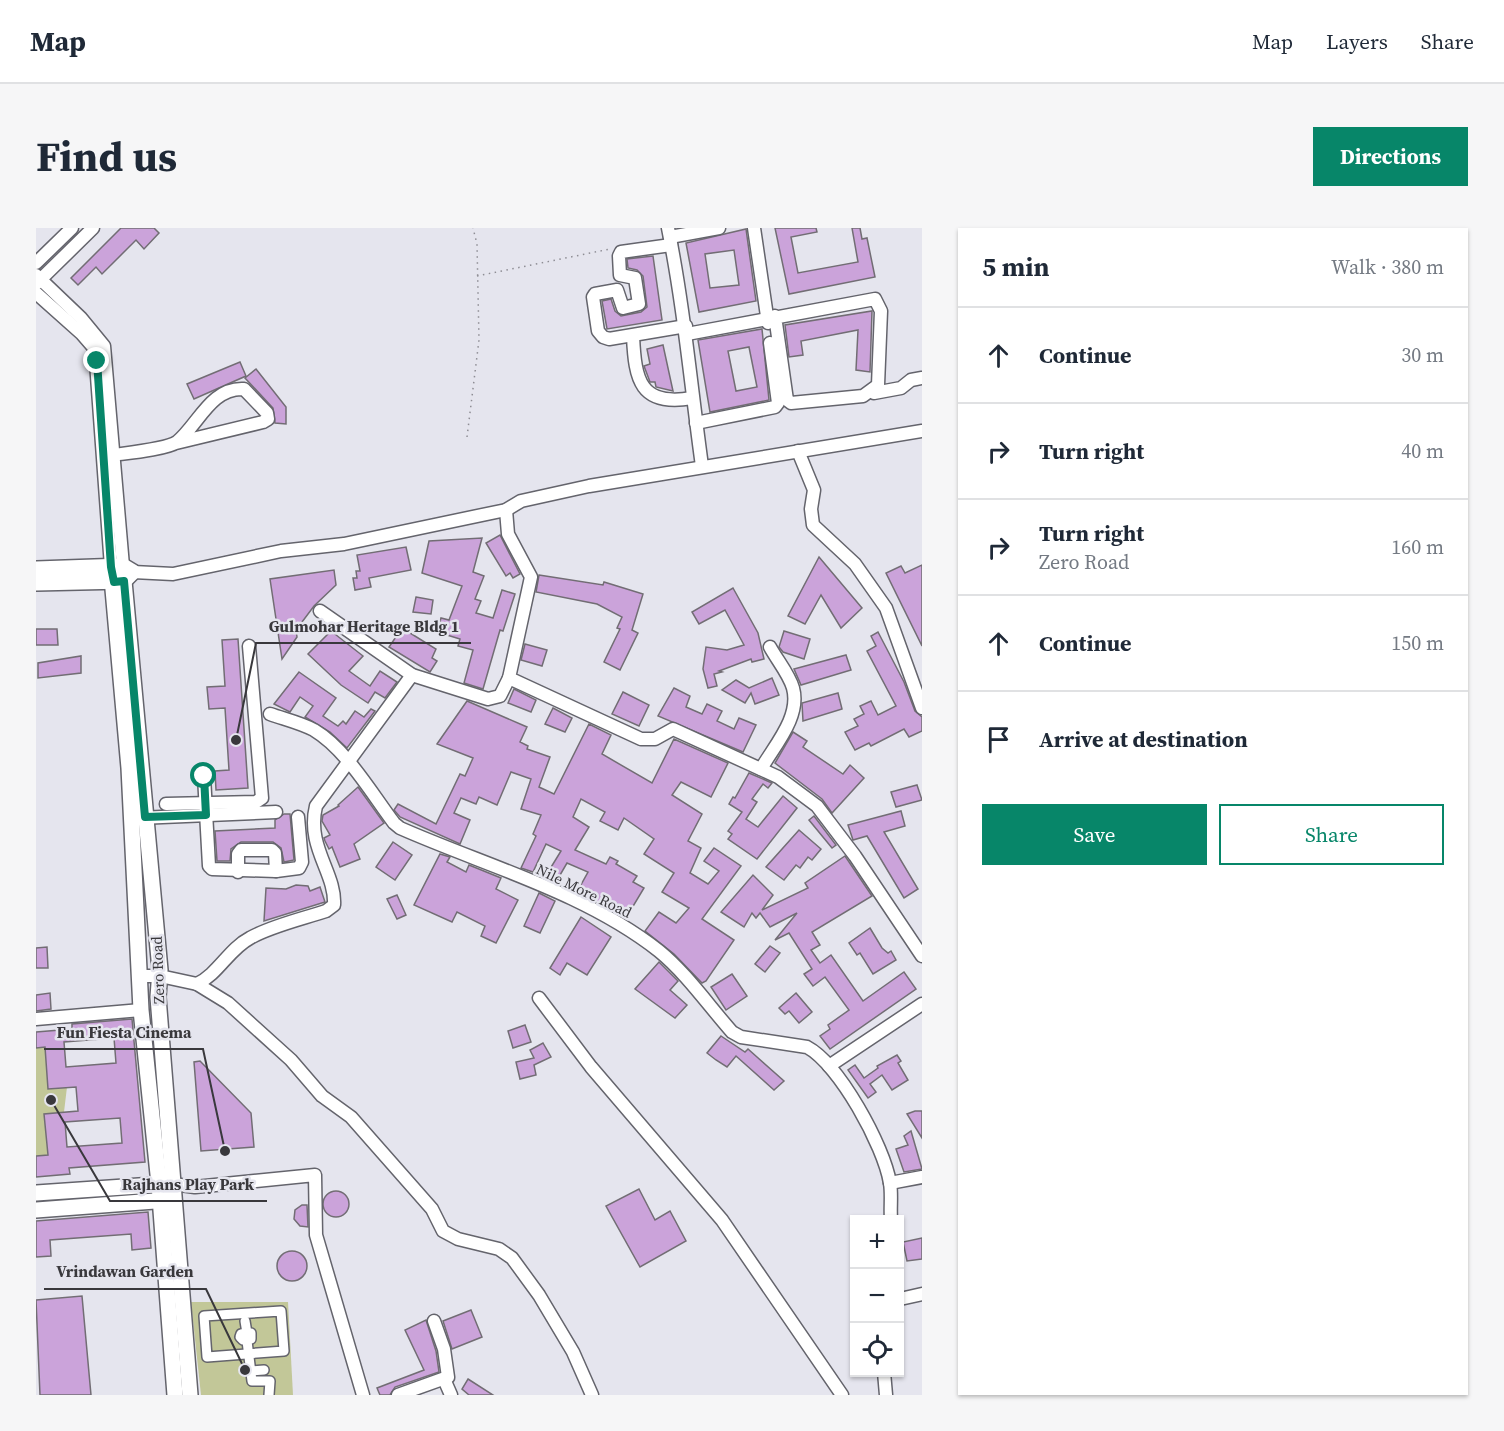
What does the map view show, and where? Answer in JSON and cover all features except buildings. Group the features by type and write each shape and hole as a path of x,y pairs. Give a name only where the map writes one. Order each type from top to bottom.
{"street":[{"path":"36,263 72,228"},
{"path":"93,228 38,279 81,318 104,346 121,574"},
{"path":"719,228 670,236 621,252 618,256 620,275 635,278 639,304 621,307 617,290 595,294 593,297 598,331 603,337 609,339 686,330 771,317 874,298 881,311 878,385 862,396 791,403 787,400 771,317 754,228"},
{"path":"670,236 686,330 692,398 702,466"},
{"path":"36,293 82,334 95,349 121,574"},
{"path":"696,423 775,407 778,403 771,317"},
{"path":"633,336 635,366 644,388 666,401 692,398"},
{"path":"874,393 901,388 911,380 922,378"},
{"path":"113,455 176,443 263,422 268,419 267,413 244,388 239,388 221,396 203,410 176,443"},
{"path":"36,569 121,574 173,574 281,551 344,544 506,510 521,501 589,486 922,431"},
{"path":"798,451 814,490 811,509 813,525 855,564 886,608 922,708"},
{"path":"320,611 412,675 488,699 500,696 509,678 531,577 507,534 506,510"},
{"path":"36,583 121,574"},
{"name":"Zero Road","path":"121,574 138,818 141,1010 149,1102 166,1184"},
{"path":"138,818 256,802 262,798 249,646"},
{"path":"760,769 790,720 793,706 790,682 770,647"},
{"path":"197,984 207,979 224,959 250,938 326,911 334,905 317,852 314,818 319,801 412,675"},
{"path":"509,678 640,739 655,739 673,729 778,777 822,811 922,956"},
{"name":"Nile More Road","path":"270,714 315,731 349,763 400,828 510,871 623,926 661,953 732,1032 750,1039 807,1047 829,1066 877,1142 890,1183 891,1215"},
{"path":"204,776 209,866 213,869 238,872 276,872 301,866 298,817"},
{"path":"166,804 205,809 276,812"},
{"name":"Zero Road","path":"138,818 160,976 158,996 166,1102 166,1201 181,1349 190,1395"},
{"path":"238,872 238,854 241,850 272,850 275,853 276,872"},
{"path":"140,976 160,976 197,984 228,1003 291,1060 322,1096 346,1111 432,1209 443,1231 458,1239 499,1249 512,1258 573,1352 592,1395"},
{"path":"539,998 591,1067 722,1220 842,1395"},
{"path":"829,1066 922,1004"},
{"path":"36,1019 141,1010"},
{"path":"149,1102 166,1102"},
{"path":"36,1193 166,1184 195,1188 315,1175 316,1235 363,1395"},
{"path":"890,1183 922,1177"},
{"path":"36,1210 166,1201 195,1188"},
{"path":"904,1298 922,1294"},
{"path":"181,1349 207,1357 284,1351 281,1311 204,1316 207,1357"},
{"path":"245,1321 252,1381 270,1381 269,1395"},
{"path":"398,1395 448,1377 445,1355 434,1321"},
{"name":"Zero Road","path":"175,1395 181,1349"},
{"path":"251,1371 264,1370"},
{"path":"884,1377 886,1395"},
{"path":"444,1379 452,1395"}],"path":[{"path":"467,437 479,340 477,244 473,228"},
{"path":"477,276 613,248"}],"green space":[{"path":"45,1047 48,1088 67,1087 64,1112 44,1114 48,1155 36,1156 36,1048"},
{"path":"191,1302 288,1302 293,1395 201,1395"}],"place":[{"name":"Gulmohar Heritage Bldg 1","path":"236,740"},
{"name":"Rajhans Play Park","path":"51,1100"},
{"name":"Fun Fiesta Cinema","path":"225,1151"},
{"name":"Vrindawan Garden","path":"245,1370"}],"route":[{"path":"97,361 111,567 114,582 124,581 145,817 206,815 204,776"}]}
